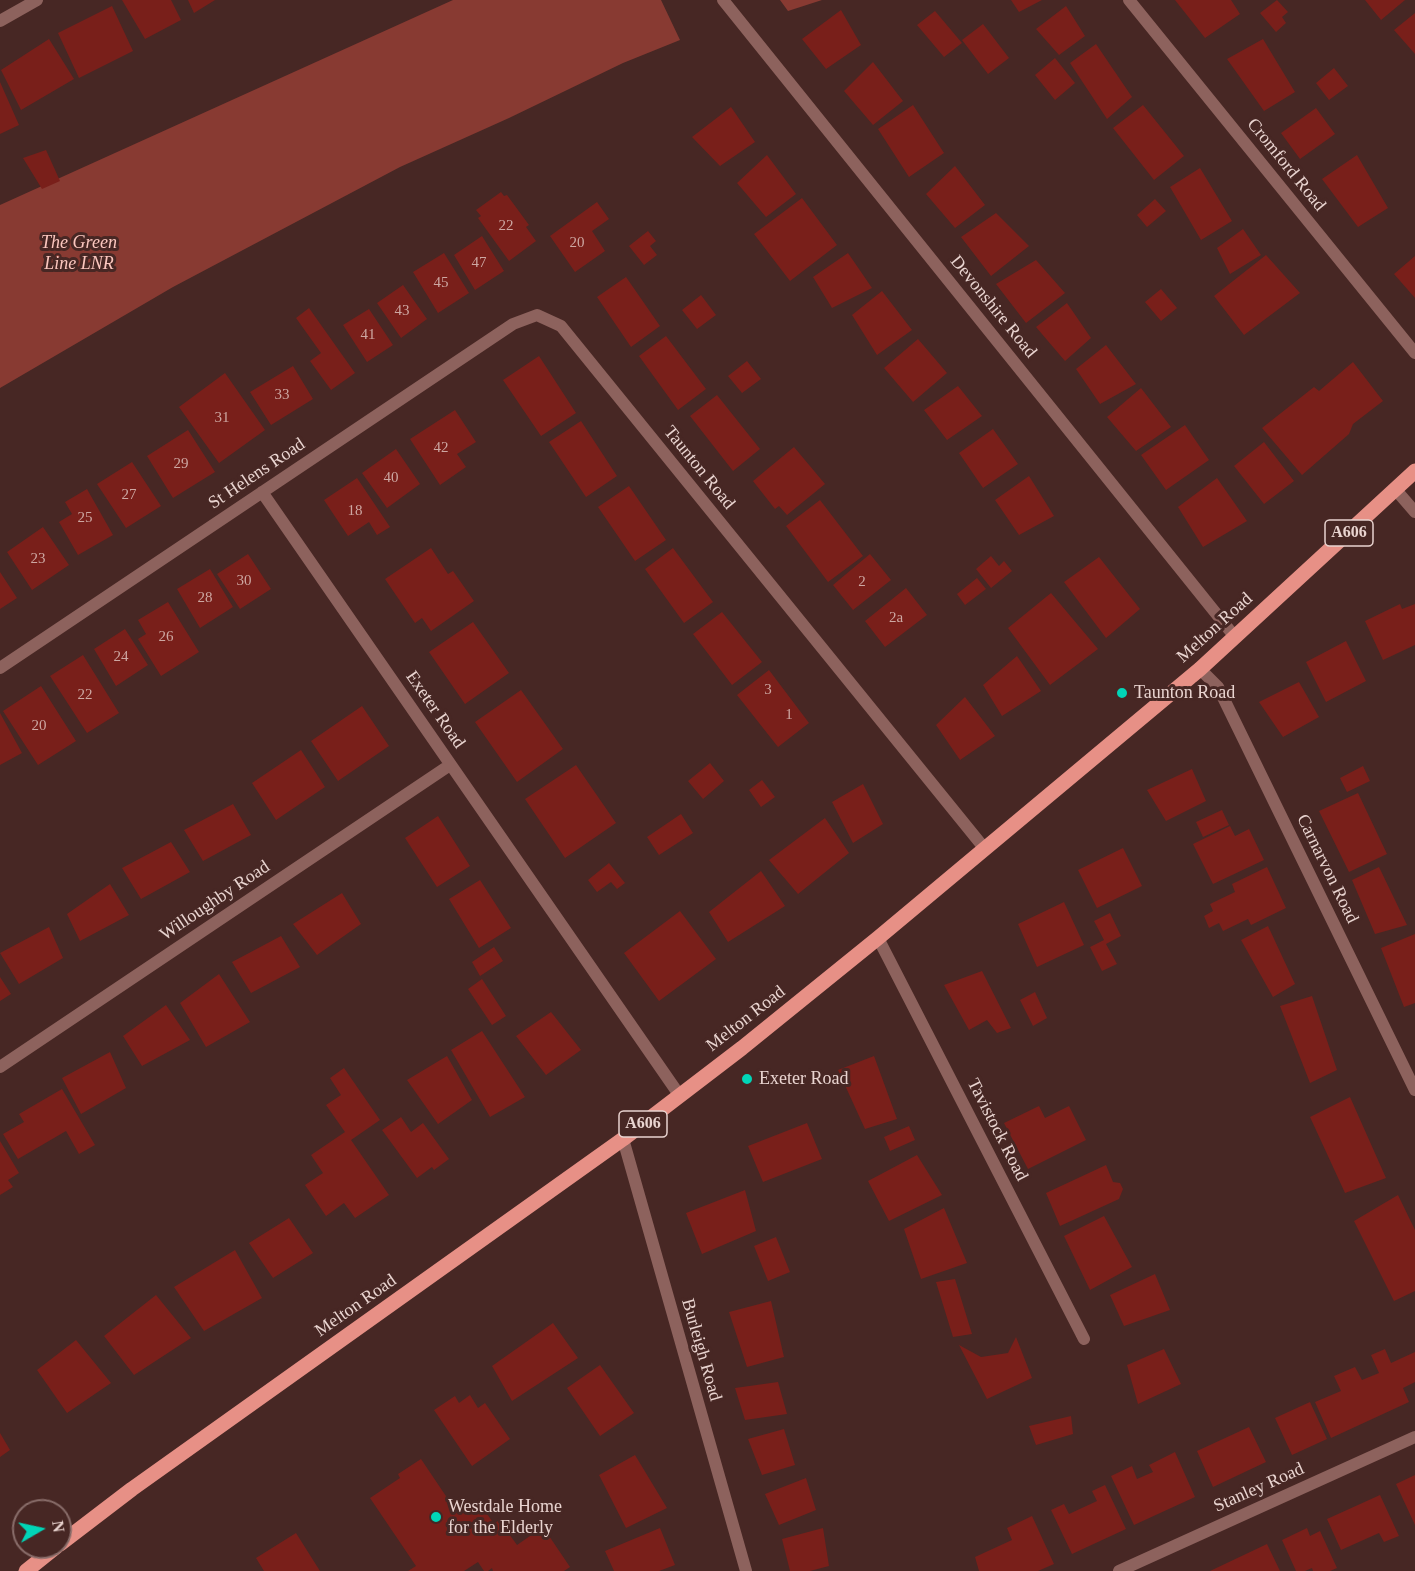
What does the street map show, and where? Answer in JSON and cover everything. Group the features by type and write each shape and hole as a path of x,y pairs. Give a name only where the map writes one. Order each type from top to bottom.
{"main road":[{"name":"Melton Road","path":"72,1535 132,1489 680,1096 878,938 1200,669 1415,471"},
{"path":"26,1571 41,1559"}],"street":[{"path":"0,21 37,0"},
{"name":"Devonshire Road","path":"723,0 1235,637"},
{"name":"Cromford Road","path":"1129,0 1415,353"},
{"name":"St Helens Road","path":"0,668 513,324 537,315"},
{"name":"Taunton Road","path":"537,315 561,326 985,849"},
{"path":"1396,490 1415,512"},
{"name":"Exeter Road","path":"262,492 680,1096"},
{"name":"Carnarvon Road","path":"1200,669 1218,687 1415,1090"},
{"name":"Willoughby Road","path":"0,1067 450,765"},
{"name":"Tavistock Road","path":"878,938 1084,1339"},
{"name":"Burleigh Road","path":"622,1139 746,1571"},
{"name":"Stanley Road","path":"1119,1571 1415,1437"}],"green space":[{"name":"The Green Line LNR","path":"453,0 661,0 680,40 623,63 400,167 173,287 0,388 0,205"},
{"path":"780,0 822,0 788,11"}],"building":[{"path":"122,0 171,0 181,20 145,39"},
{"path":"188,0 215,0 194,13"},
{"path":"1011,0 1042,0 1019,12"},
{"path":"1175,0 1231,0 1240,14 1205,38"},
{"path":"1277,0 1288,12 1282,17 1286,23 1276,32 1260,13"},
{"path":"1365,0 1405,0 1381,20"},
{"path":"112,6 133,51 79,78 58,33"},
{"path":"1066,6 1085,36 1059,55 1036,29"},
{"path":"841,10 861,45 826,69 802,39"},
{"path":"935,11 962,43 944,57 917,25"},
{"path":"1415,13 1415,54 1394,30"},
{"path":"983,24 1009,58 988,74 962,40"},
{"path":"49,39 74,79 21,110 1,70"},
{"path":"1263,39 1295,92 1264,111 1227,59"},
{"path":"1096,44 1132,97 1107,119 1070,63"},
{"path":"1055,58 1075,83 1055,100 1035,75"},
{"path":"873,62 903,101 873,125 844,91"},
{"path":"1334,68 1348,86 1329,100 1316,83"},
{"path":"0,82 19,125 0,134"},
{"path":"913,105 944,153 909,177 878,129"},
{"path":"1143,105 1184,156 1154,180 1113,128"},
{"path":"731,107 755,142 720,166 692,137"},
{"path":"1316,108 1335,134 1300,159 1281,133"},
{"path":"46,150 60,181 42,189 23,158"},
{"path":"767,155 796,194 766,217 737,183"},
{"path":"1357,155 1388,208 1358,227 1322,179"},
{"path":"955,166 985,205 955,228 926,194"},
{"path":"1200,168 1232,221 1201,240 1170,187"},
{"path":"501,192 504,196 507,195 529,225 526,227 536,241 509,261 478,218 481,216 476,210"},
{"path":"802,198 837,245 790,281 754,234"},
{"path":"1155,199 1166,211 1147,227 1137,215"},
{"path":"597,202 609,219 592,231 605,251 575,272 550,236"},
{"path":"996,213 1029,246 991,276 961,237"},
{"path":"1243,229 1261,255 1230,274 1217,248"},
{"path":"648,231 656,241 650,246 657,255 644,265 629,246"},
{"path":"482,236 504,271 475,290 454,255"},
{"path":"444,253 469,293 438,313 413,272"},
{"path":"848,253 872,288 832,308 813,277"},
{"path":"1266,255 1300,293 1244,335 1214,296"},
{"path":"1415,256 1415,298 1394,274"},
{"path":"1036,260 1065,293 1026,323 996,284"},
{"path":"626,277 660,326 631,347 597,297"},
{"path":"403,285 427,319 401,338 377,303"},
{"path":"1161,289 1177,308 1161,321 1145,302"},
{"path":"882,291 912,330 877,355 852,315"},
{"path":"701,295 716,315 697,329 682,310"},
{"path":"1067,303 1091,338 1065,361 1036,327"},
{"path":"309,308 355,373 331,390 310,361 321,353 296,318"},
{"path":"369,309 393,345 367,362 343,325"},
{"path":"666,336 706,389 678,410 639,356"},
{"path":"918,339 947,373 913,402 884,368"},
{"path":"1106,345 1136,384 1100,404 1076,369"},
{"path":"539,356 576,413 541,436 503,380"},
{"path":"747,361 761,379 742,393 728,376"},
{"path":"1353,362 1383,401 1353,424 1349,434 1302,475 1262,428 1314,387 1319,391"},
{"path":"293,366 313,399 271,425 250,392"},
{"path":"225,373 265,430 219,463 179,407"},
{"path":"958,386 982,416 947,440 924,410"},
{"path":"1141,388 1171,427 1136,451 1107,417"},
{"path":"717,395 760,449 733,471 690,416"},
{"path":"455,410 476,442 457,454 466,467 440,485 410,439"},
{"path":"581,421 617,476 586,497 549,442"},
{"path":"1185,425 1209,460 1166,490 1141,455"},
{"path":"993,429 1018,464 983,488 959,453"},
{"path":"188,430 215,472 173,498 147,456"},
{"path":"1264,442 1294,481 1264,504 1234,466"},
{"path":"794,447 825,484 787,515 779,506 775,509 753,481"},
{"path":"396,449 420,484 387,508 362,473"},
{"path":"132,462 161,506 126,528 97,484"},
{"path":"1029,476 1054,516 1019,535 995,500"},
{"path":"357,478 390,527 377,535 369,522 348,536 324,500"},
{"path":"1217,478 1247,521 1203,547 1178,507"},
{"path":"629,486 666,540 635,561 598,507"},
{"path":"87,489 113,535 78,555 59,522 72,514 65,502"},
{"path":"820,500 863,556 828,582 786,526"},
{"path":"43,527 69,565 32,590 7,552"},
{"path":"431,548 448,574 453,571 474,601 431,631 422,618 415,623 385,579"},
{"path":"673,548 713,602 684,623 645,569"},
{"path":"248,554 271,589 240,609 217,574"},
{"path":"870,554 891,580 853,610 833,585"},
{"path":"991,556 999,566 1004,561 1012,571 991,588 976,569"},
{"path":"1099,557 1140,609 1106,638 1064,582"},
{"path":"210,569 233,607 200,628 177,589"},
{"path":"0,572 17,598 0,609"},
{"path":"977,578 986,589 965,605 957,594"},
{"path":"906,588 927,615 885,647 865,621"},
{"path":"1051,593 1098,649 1050,685 1008,628"},
{"path":"168,602 199,652 161,676 138,639 146,634 138,620"},
{"path":"1400,604 1402,609 1415,604 1415,645 1383,660 1365,621"},
{"path":"722,612 762,662 732,685 693,634"},
{"path":"473,622 509,673 465,704 429,652"},
{"path":"125,629 148,665 116,686 94,649"},
{"path":"1346,641 1366,681 1326,702 1306,662"},
{"path":"83,655 119,713 87,733 50,676"},
{"path":"1017,656 1041,691 1002,716 983,685"},
{"path":"769,670 809,723 778,747 737,695"},
{"path":"1299,682 1319,717 1283,737 1259,702"},
{"path":"41,686 76,741 38,765 3,711"},
{"path":"521,690 563,749 517,782 475,722"},
{"path":"965,697 995,736 960,760 936,725"},
{"path":"362,706 389,746 338,781 311,741"},
{"path":"0,713 22,753 0,765"},
{"path":"301,750 325,787 276,820 252,783"},
{"path":"710,763 724,781 703,799 688,781"},
{"path":"576,765 616,823 565,858 525,799"},
{"path":"1363,766 1370,781 1347,792 1340,778"},
{"path":"1192,769 1206,801 1166,821 1147,790"},
{"path":"762,780 775,797 761,807 749,790"},
{"path":"863,784 883,824 853,843 832,802"},
{"path":"1358,793 1387,854 1349,872 1319,811"},
{"path":"233,804 251,835 203,861 184,830"},
{"path":"1222,810 1229,825 1203,837 1196,822"},
{"path":"681,814 693,833 659,855 647,837"},
{"path":"438,816 470,866 437,887 405,838"},
{"path":"825,818 849,853 798,894 769,860"},
{"path":"1230,826 1235,836 1249,829 1264,860 1213,884 1193,844"},
{"path":"171,842 190,872 141,899 122,868"},
{"path":"1123,848 1142,886 1097,908 1078,870"},
{"path":"609,863 625,883 617,889 611,882 597,892 588,880"},
{"path":"1267,867 1286,908 1251,925 1248,919 1223,931 1219,923 1209,928 1204,916 1213,911 1210,904 1235,892 1232,884"},
{"path":"1379,867 1407,925 1375,934 1352,880"},
{"path":"761,871 785,906 728,942 709,912"},
{"path":"480,880 511,928 479,948 449,899"},
{"path":"110,884 129,915 80,941 67,914"},
{"path":"342,893 361,924 317,955 293,924"},
{"path":"1064,902 1084,945 1037,967 1018,924"},
{"path":"680,911 716,959 659,1001 624,953"},
{"path":"1110,913 1121,936 1106,944 1117,964 1102,971 1090,947 1104,940 1094,921"},
{"path":"1268,926 1295,984 1273,997 1241,940"},
{"path":"49,927 63,958 19,984 0,953"},
{"path":"1415,934 1415,1003 1404,1007 1381,948"},
{"path":"281,936 300,967 251,993 232,962"},
{"path":"494,947 503,961 480,976 472,962"},
{"path":"982,971 1011,1028 997,1033 987,1020 969,1030 944,985"},
{"path":"219,974 250,1022 206,1047 180,1003"},
{"path":"0,977 11,994 0,1001"},
{"path":"482,979 506,1016 492,1025 468,989"},
{"path":"1035,992 1047,1018 1033,1026 1020,1000"},
{"path":"1312,996 1337,1070 1310,1083 1280,1006"},
{"path":"166,1005 190,1040 142,1066 123,1036"},
{"path":"551,1012 581,1050 546,1075 516,1036"},
{"path":"482,1031 525,1097 490,1117 451,1050"},
{"path":"110,1052 126,1088 81,1114 62,1078"},
{"path":"447,1056 472,1100 438,1124 407,1080"},
{"path":"874,1056 897,1119 865,1129 838,1070"},
{"path":"344,1068 380,1120 351,1140 389,1195 355,1218 344,1203 326,1216 305,1185 323,1173 311,1155 345,1132 326,1105 341,1095 330,1078"},
{"path":"62,1089 95,1145 79,1154 66,1131 18,1159 3,1134 24,1122 19,1114"},
{"path":"1350,1097 1386,1178 1345,1193 1310,1117"},
{"path":"1039,1106 1045,1118 1069,1106 1086,1140 1028,1169 1004,1123"},
{"path":"401,1117 411,1132 423,1123 449,1159 434,1170 432,1167 417,1178 382,1130"},
{"path":"807,1123 822,1159 763,1182 748,1146"},
{"path":"909,1126 915,1140 890,1151 884,1137"},
{"path":"0,1141 19,1173 8,1180 13,1187 0,1195"},
{"path":"917,1155 942,1195 889,1221 868,1181"},
{"path":"1106,1165 1113,1182 1120,1183 1123,1189 1119,1199 1060,1226 1046,1193"},
{"path":"745,1190 756,1231 702,1254 686,1213"},
{"path":"1398,1195 1415,1230 1415,1291 1394,1301 1354,1221"},
{"path":"944,1208 967,1263 921,1279 904,1229"},
{"path":"1104,1216 1132,1267 1090,1290 1064,1236"},
{"path":"289,1218 313,1253 273,1278 249,1243"},
{"path":"776,1237 790,1272 768,1281 754,1246"},
{"path":"235,1250 262,1298 204,1331 174,1287"},
{"path":"1155,1274 1170,1310 1124,1326 1110,1295"},
{"path":"955,1279 972,1334 953,1337 936,1282"},
{"path":"156,1295 191,1338 134,1375 104,1336"},
{"path":"771,1301 784,1357 747,1367 729,1312"},
{"path":"553,1323 578,1358 512,1401 492,1366"},
{"path":"1016,1337 1032,1378 987,1399 959,1345 981,1357 1008,1353"},
{"path":"76,1340 111,1383 67,1413 37,1370"},
{"path":"1164,1349 1181,1384 1138,1404 1127,1365"},
{"path":"1385,1349 1391,1363 1415,1352 1415,1382 1403,1388 1409,1402 1331,1438 1315,1402 1341,1391 1334,1376 1355,1367 1362,1380 1379,1373 1371,1355"},
{"path":"600,1365 634,1413 600,1436 567,1388"},
{"path":"778,1382 787,1414 745,1420 735,1388"},
{"path":"470,1395 478,1408 485,1403 510,1439 472,1466 434,1410 455,1396 459,1403"},
{"path":"1310,1402 1327,1439 1292,1455 1275,1418"},
{"path":"1071,1416 1073,1434 1036,1445 1029,1426"},
{"path":"1249,1427 1266,1462 1213,1487 1197,1451"},
{"path":"784,1429 795,1465 762,1475 748,1439"},
{"path":"0,1433 10,1450 0,1457"},
{"path":"1175,1452 1195,1497 1134,1525 1111,1476 1132,1466 1137,1479 1153,1472 1149,1465"},
{"path":"635,1455 667,1508 626,1528 599,1475"},
{"name":"Westdale Home for the Elderly","path":"421,1459 458,1514 469,1506 474,1514 483,1508 494,1524 499,1520 517,1545 543,1527 570,1567 564,1571 493,1571 492,1568 484,1571 478,1562 464,1571 408,1571 416,1566 370,1498 400,1478 398,1474"},
{"path":"1415,1475 1415,1525 1396,1484"},
{"path":"806,1478 816,1510 779,1525 765,1494"},
{"path":"1105,1485 1126,1529 1072,1554 1051,1510 1064,1504 1069,1514 1097,1501 1092,1491"},
{"path":"1380,1495 1399,1536 1384,1542 1379,1533 1341,1550 1327,1519"},
{"path":"1032,1516 1054,1564 1038,1571 979,1571 975,1557 1012,1540 1007,1528"},
{"path":"660,1528 675,1565 659,1571 614,1571 605,1551"},
{"path":"823,1528 829,1566 810,1571 790,1571 782,1539"},
{"path":"1307,1528 1310,1536 1320,1531 1337,1568 1330,1571 1313,1571 1312,1568 1296,1571 1282,1540"},
{"path":"296,1533 320,1571 264,1571 256,1558"},
{"path":"1267,1544 1280,1571 1210,1571"}],"place":[{"name":"Taunton Road","path":"1122,693"},
{"name":"Exeter Road","path":"747,1079"},
{"name":"Westdale Home for the Elderly","path":"436,1517"}]}
